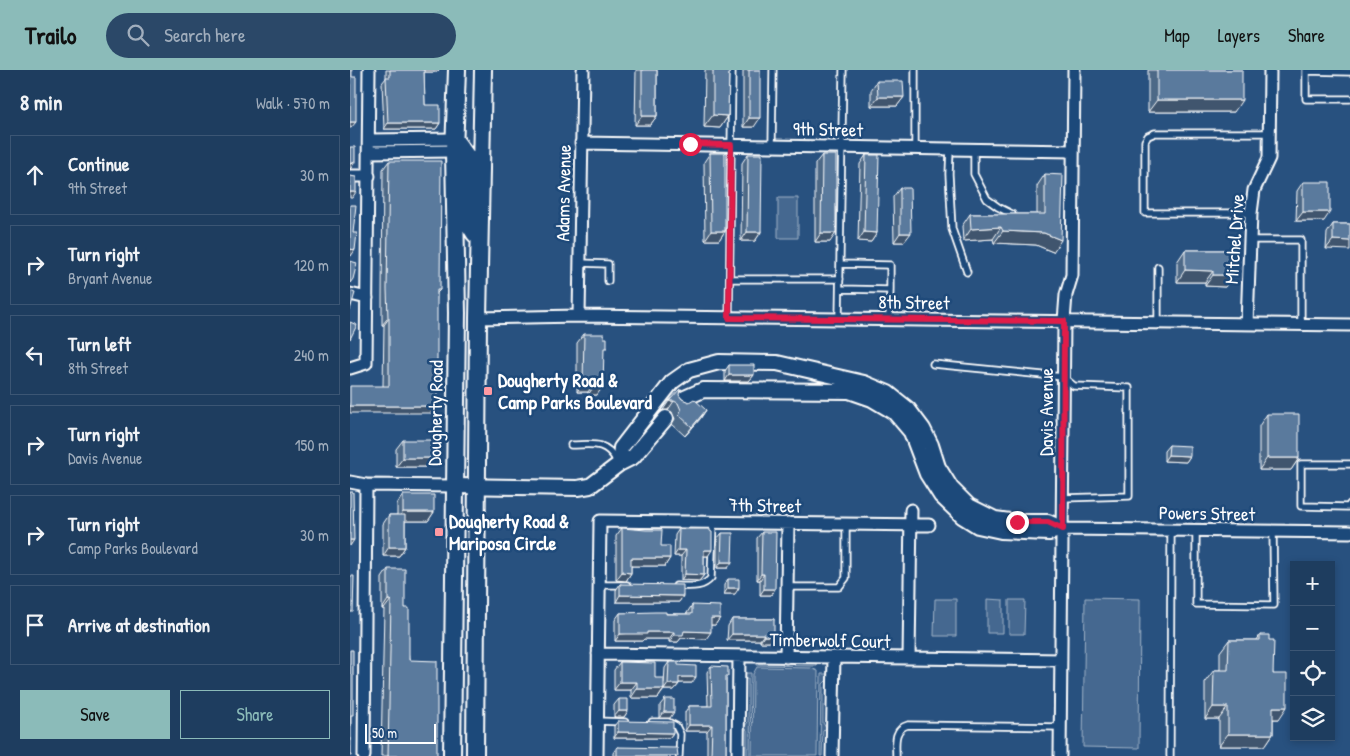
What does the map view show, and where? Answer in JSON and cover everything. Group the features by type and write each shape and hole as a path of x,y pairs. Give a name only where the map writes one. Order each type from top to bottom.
{"main road":[{"name":"Dougherty Road","path":"452,756 457,313 454,145 457,70"},
{"path":"475,756 478,318 483,70"},
{"path":"454,145 468,158 467,212 470,226 479,242"}],"street":[{"path":"350,368 366,363 369,70"},
{"name":"Adams Avenue","path":"580,316 582,70"},
{"name":"Davis Avenue","path":"1060,756 1064,321 1066,295 1072,276 1074,70"},
{"name":"Mitchel Drive","path":"1247,324 1251,213 1254,190 1269,158 1270,70"},
{"name":"9th Street","path":"582,143 1073,151"},
{"path":"369,146 454,145"},
{"path":"350,176 369,176"},
{"path":"350,294 367,298"},
{"name":"8th Street","path":"478,318 580,316 1350,325"},
{"path":"619,464 621,448 672,382 689,370 719,362 777,363 864,383 888,393 908,409 923,429 938,466 950,488 969,506 995,519 1017,522 1048,522 1063,529"},
{"path":"681,402 684,398 703,390 848,391 872,399 894,412 911,432 927,474 941,496 962,516 978,526 1001,531 1049,532 1063,529"},
{"path":"350,482 366,485 477,487 578,488 590,486 619,464 633,457 666,418"},
{"path":"364,756 366,485"},
{"path":"909,658 911,510"},
{"name":"7th Street","path":"599,584 600,521 929,525"},
{"path":"786,657 788,523"},
{"name":"Powers Street","path":"1063,529 1350,532"},
{"path":"596,756 599,584"},
{"name":"Timberwolf Court","path":"598,654 1061,660"},
{"path":"738,756 739,656"},
{"path":"832,756 834,657"}],"lane":[{"path":"729,318 732,70"},
{"path":"772,145 773,70"},
{"path":"839,319 843,70"},
{"path":"915,70 916,148"},
{"path":"1350,72 1306,71 1306,99 1350,100"},
{"path":"1251,213 1145,213 1146,141 1148,136 1155,133 1270,133"},
{"path":"950,149 949,174 952,229 968,272"},
{"path":"974,149 974,174 987,199 1012,214"},
{"path":"1250,240 1301,240 1301,324"},
{"path":"580,263 608,264 608,281"},
{"path":"840,264 890,265 889,319"},
{"path":"1158,267 1158,322"},
{"path":"730,279 840,279"},
{"path":"840,290 890,290"},
{"path":"933,364 1064,376 1074,386 1129,388 1129,496 1063,498"},
{"path":"571,445 606,447 619,464"},
{"path":"1350,464 1301,464 1301,506 1348,507 1350,504"},
{"path":"672,586 699,586 710,578 713,522"},
{"path":"787,587 838,587 846,578 846,524"},
{"path":"1170,756 1171,530"},
{"path":"1196,531 1196,604 1274,605 1273,532"},
{"path":"599,584 635,585"},
{"path":"597,721 632,722"},
{"path":"641,722 668,722 676,726 680,734 679,756"},
{"path":"896,756 897,732 908,725 1060,726"}],"shaded area":[{"path":"778,198 798,198 798,238 778,238"},
{"path":"1085,598 1140,599 1139,748 1083,747"},
{"path":"935,599 956,599 956,636 934,636"},
{"path":"987,599 1003,600 1003,633 987,633"},
{"path":"1009,600 1025,600 1024,634 1009,634"},
{"path":"757,662 817,663 817,666 757,665"},
{"path":"757,667 811,668 818,671 817,756 752,756 753,674"},
{"path":"745,673 751,673 750,756 747,756 747,730 744,727 748,722 748,679 745,679"},
{"path":"821,674 827,674 827,680 823,684 823,723 826,728 823,731 822,756 820,756"}],"building":[{"path":"350,70 352,70 352,77 356,77 356,122 350,122"},
{"path":"390,70 424,70 425,105 440,105 440,123 388,123 386,77 390,77"},
{"path":"642,70 657,70 657,116 642,116"},
{"path":"713,70 729,70 728,116 713,115"},
{"path":"749,70 760,70 760,118 749,118"},
{"path":"1157,70 1242,70 1242,100 1157,100"},
{"path":"877,81 903,81 904,97 878,97"},
{"path":"350,147 355,147 355,162 350,164"},
{"path":"710,153 725,153 725,231 711,231"},
{"path":"748,154 762,154 761,232 747,232"},
{"path":"822,155 836,155 836,233 821,233"},
{"path":"866,155 879,155 877,233 864,232"},
{"path":"389,161 441,161 440,290 437,290 437,406 350,406 350,386 389,386 387,289"},
{"path":"1045,174 1063,175 1061,240 1044,233 1003,231 1001,227 971,229 970,214 1045,214"},
{"path":"350,176 356,177 356,192 350,192"},
{"path":"1303,182 1330,182 1330,212 1303,212"},
{"path":"900,188 910,188 911,233 900,233"},
{"path":"350,205 356,205 353,233 357,233 355,250 350,249"},
{"path":"1333,224 1350,224 1350,241 1333,240"},
{"path":"1185,250 1227,250 1227,253 1234,253 1234,275 1213,275 1213,271 1185,270"},
{"path":"350,261 357,263 353,279 350,283"},
{"path":"350,291 355,293 350,310"},
{"path":"350,322 357,325 350,339"},
{"path":"584,334 604,334 604,338 607,338 607,348 604,348 603,386 594,386 594,383 583,383"},
{"path":"729,365 754,365 754,375 729,375"},
{"path":"680,389 679,395 682,399 689,402 694,399 706,410 692,427 679,415 681,410 678,403 669,401"},
{"path":"1267,414 1299,414 1299,458 1267,458"},
{"path":"403,440 431,440 431,458 403,458"},
{"path":"1169,445 1190,446 1190,456 1168,455"},
{"path":"350,492 353,492 354,540 350,540"},
{"path":"403,495 434,495 434,512 403,512"},
{"path":"389,515 405,515 405,547 389,547"},
{"path":"622,528 662,530 661,546 670,546 670,558 631,558 631,573 622,572"},
{"path":"679,529 710,529 712,532 712,550 704,550 704,575 685,574 686,550 678,550"},
{"path":"762,532 776,532 775,589 764,589 764,574 761,574"},
{"path":"722,533 733,533 732,562 721,562"},
{"path":"388,569 405,569 405,608 409,608 409,660 437,661 437,756 388,756 391,600 388,600"},
{"path":"350,576 354,576 353,612 350,612"},
{"path":"728,579 739,579 739,588 728,588"},
{"path":"620,584 683,585 683,596 620,595"},
{"path":"692,605 720,606 720,618 711,618 711,632 684,631 683,635 674,635 674,632 620,634 620,613 666,612 666,614 692,614"},
{"path":"732,619 774,619 774,636 764,636 764,634 732,634"},
{"path":"1260,635 1269,635 1269,640 1274,640 1273,674 1287,674 1287,707 1273,707 1273,734 1228,734 1228,707 1213,707 1214,670 1228,670 1229,640 1260,640"},
{"path":"350,650 353,650 351,756 350,756"},
{"path":"620,662 655,663 655,678 664,678 664,689 637,689 637,682 620,682"},
{"path":"669,662 678,662 678,665 696,666 696,677 679,677 679,684 668,684"},
{"path":"711,666 728,667 728,676 726,676 726,756 711,756 712,725 689,725 689,706 712,706"},
{"path":"619,699 628,699 628,711 619,711"},
{"path":"665,699 674,699 674,712 664,712"},
{"path":"618,721 673,722 673,733 618,732"},
{"path":"617,747 677,748 678,756 617,756"}],"place":[{"name":"Dougherty Road & Camp Parks Boulevard","path":"488,391"},
{"name":"Dougherty Road & Mariposa Circle","path":"439,532"}],"route":[{"path":"690,144 731,145 729,318 1064,321 1063,529 1048,522 1017,522"}]}
